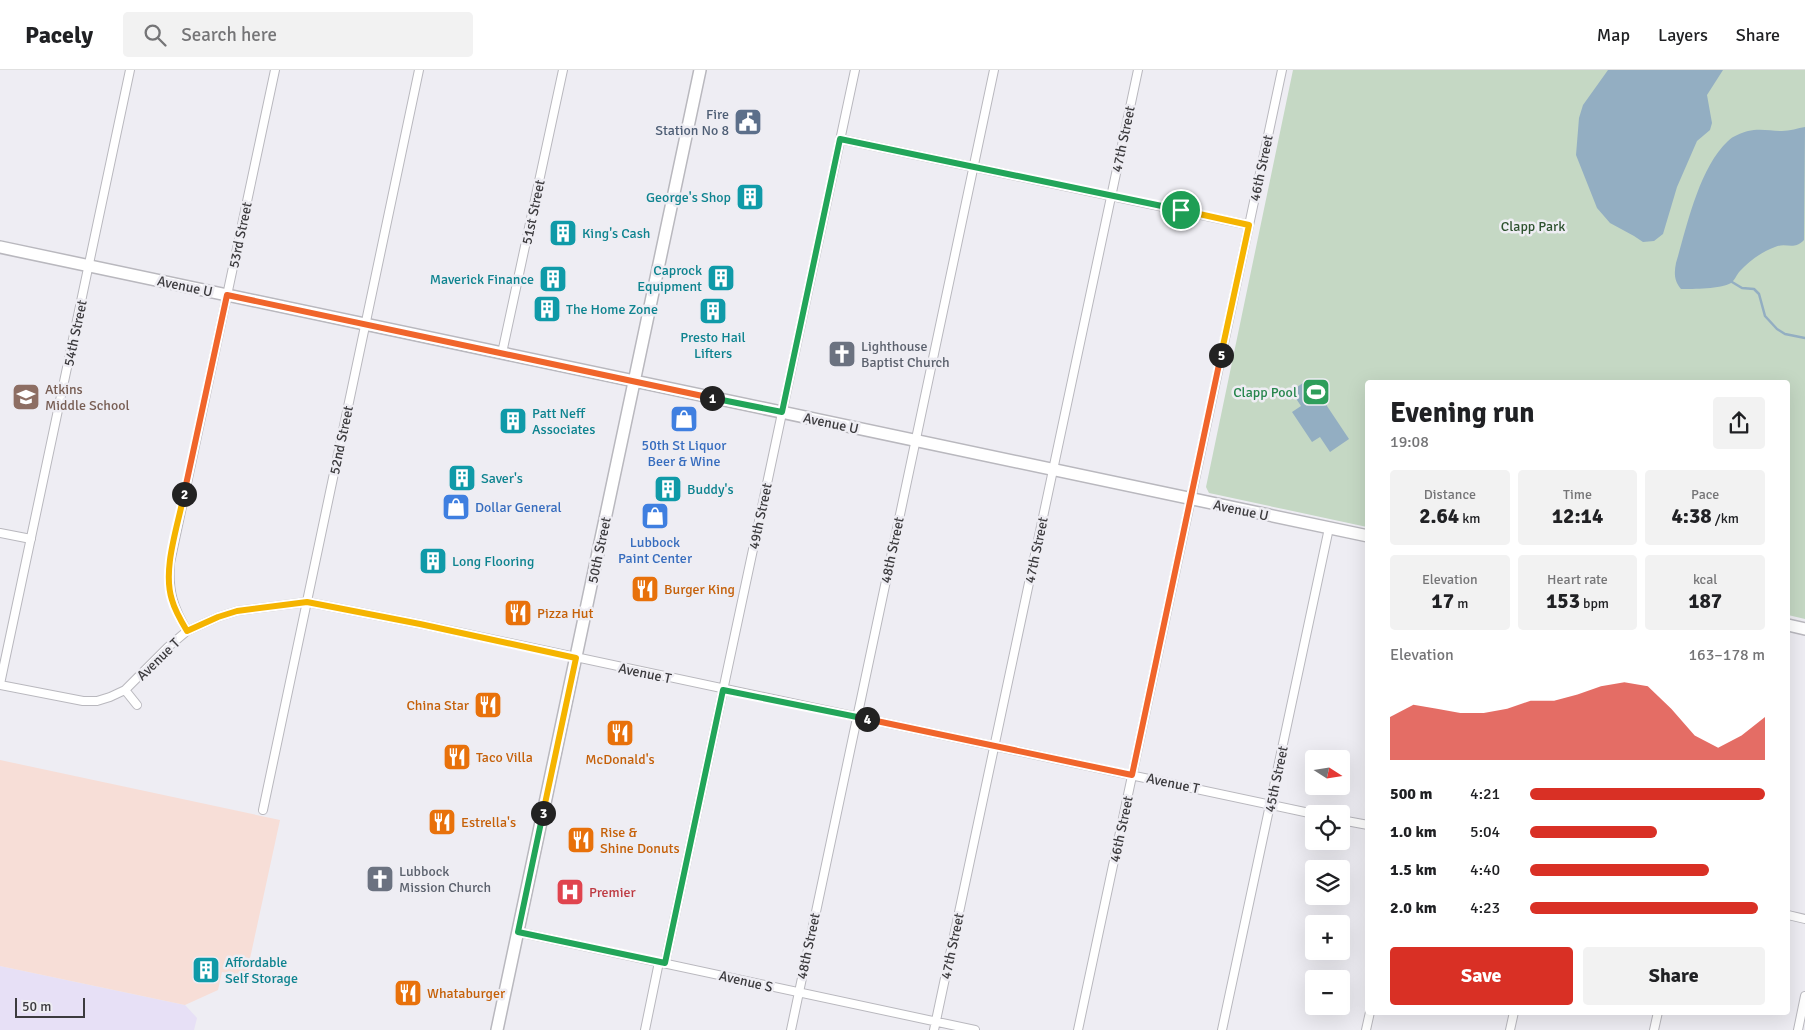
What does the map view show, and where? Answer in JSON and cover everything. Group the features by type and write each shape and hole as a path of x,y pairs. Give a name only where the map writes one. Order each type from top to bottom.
{"street":[{"name":"54th Street","path":"0,685 130,70"},
{"name":"53rd Street","path":"187,631 172,600 168,582 170,563 275,70"},
{"name":"52nd Street","path":"263,810 419,70"},
{"name":"51st Street","path":"502,353 563,70"},
{"name":"50th Street","path":"497,1030 700,70"},
{"name":"49th Street","path":"645,1030 723,690 855,70"},
{"name":"48th Street","path":"790,1030 994,70"},
{"name":"47th Street","path":"935,1026 1138,70"},
{"name":"46th Street","path":"1078,1030 1282,70"},
{"path":"840,139 1249,225"},
{"name":"Avenue U","path":"0,247 1365,535"},
{"name":"45th Street","path":"1222,1030 1329,528"},
{"path":"0,533 31,539"},
{"name":"Avenue T","path":"0,685 83,701 110,697 125,690 168,647 187,631 237,611 307,602 420,624 723,690 1305,812"},
{"path":"1790,625 1805,629"},
{"path":"125,690 137,705"},
{"path":"1350,822 1365,825"},
{"path":"1790,915 1805,919"},
{"name":"Avenue S","path":"518,932 662,962 935,1026 975,1030"},
{"path":"1798,1030 1805,996"},
{"path":"1366,1030 1369,1015"},
{"path":"1510,1030 1513,1015"},
{"path":"1654,1030 1657,1015"}],"shaded area":[{"path":"0,760 280,820 246,977 222,972 218,990 185,1005 0,966"},
{"path":"0,966 185,1005 197,1018 194,1030 0,1030"}],"green space":[{"name":"Clapp Park","path":"1293,70 1805,70 1805,619 1790,615 1790,380 1365,380 1365,527 1209,493 1206,487"}],"water":[{"path":"1608,70 1723,70 1707,95 1712,123 1710,130 1697,141 1677,187 1663,234 1654,241 1643,242 1610,223 1597,208 1576,155 1579,118 1583,105"},
{"path":"1805,127 1804,240 1797,245 1779,246 1761,254 1739,272 1731,283 1726,285 1681,289 1675,277 1676,263 1695,198 1709,166 1718,152 1732,138 1748,131 1785,131"},
{"path":"1309,379 1349,439 1330,452 1320,437 1312,442 1292,412 1301,406 1291,391"}],"waterway":[{"path":"1732,282 1742,288 1754,289 1759,294 1765,316 1777,329 1785,334 1805,338"}],"place":[{"name":"Fire Station No 8","path":"748,122"},
{"name":"George's Shop","path":"750,197"},
{"name":"King's Cash","path":"563,233"},
{"name":"Caprock Equipment","path":"721,278"},
{"name":"Maverick Finance","path":"553,279"},
{"name":"The Home Zone","path":"547,309"},
{"name":"Presto Hail Lifters","path":"713,311"},
{"name":"Lighthouse Baptist Church","path":"842,354"},
{"name":"Clapp Pool","path":"1316,392"},
{"name":"Atkins Middle School","path":"26,397"},
{"name":"50th St Liquor Beer & Wine","path":"684,419"},
{"name":"Patt Neff Associates","path":"513,421"},
{"name":"Saver's","path":"462,478"},
{"name":"Buddy's","path":"668,489"},
{"name":"Dollar General","path":"456,507"},
{"name":"Lubbock Paint Center","path":"655,516"},
{"name":"Long Flooring","path":"433,561"},
{"name":"Burger King","path":"645,589"},
{"name":"Pizza Hut","path":"518,613"},
{"name":"China Star","path":"488,705"},
{"name":"McDonald's","path":"620,733"},
{"name":"Taco Villa","path":"457,757"},
{"name":"Estrella's","path":"442,822"},
{"name":"Rise & Shine Donuts","path":"581,840"},
{"name":"Lubbock Mission Church","path":"380,879"},
{"name":"Premier","path":"570,892"},
{"name":"Affordable Self Storage","path":"206,970"},
{"name":"Whataburger","path":"408,993"}],"route":[{"path":"840,139 1181,210 1249,225 1132,775 723,690 665,963 518,932 576,658 307,602 237,611 187,631 172,600 168,582 170,563 227,295 782,412 840,139"}]}
